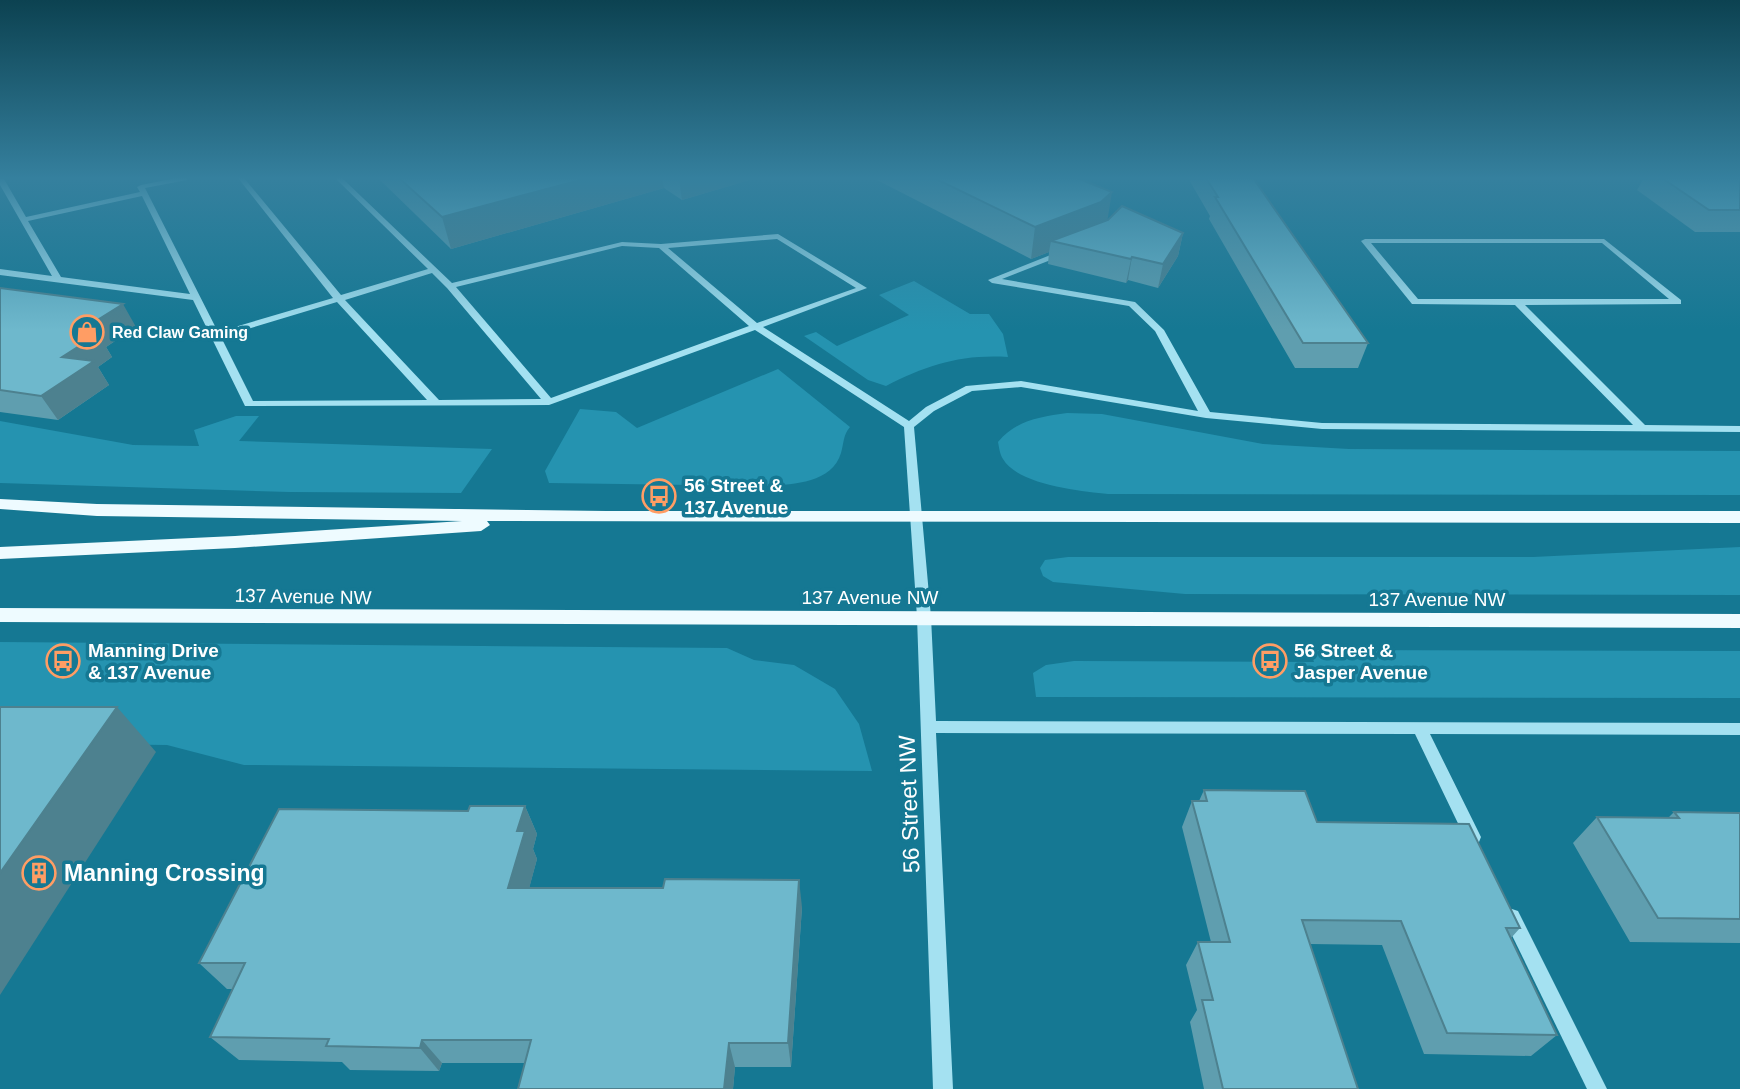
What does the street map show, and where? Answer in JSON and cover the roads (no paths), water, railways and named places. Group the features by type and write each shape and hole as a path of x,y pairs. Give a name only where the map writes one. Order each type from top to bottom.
{"main road":[{"path":"0,505 97,510 606,517 1740,517"},
{"path":"0,553 235,542 606,517"},
{"name":"137 Avenue NW","path":"0,615 1740,621"}],"street":[{"path":"29,229 58,280"},
{"path":"162,229 249,404 550,402 863,288 778,236 661,246 622,244 450,286"},
{"path":"283,229 339,299 436,403"},
{"path":"391,229 450,286 550,402"},
{"path":"1517,302 1678,302 1604,241 1365,241 1415,302 1517,302 1642,428"},
{"path":"661,246 756,327 909,426"},
{"path":"1076,247 992,280 1132,304 1159,330 1206,415"},
{"path":"215,336 434,270"},
{"path":"0,272 197,298"},
{"path":"909,426 930,409 970,388 1021,384 1206,415 1322,426 1740,429"},
{"path":"909,426 918,517"},
{"name":"56 Street NW","path":"918,517 943,1089"},
{"path":"929,727 1740,729"},
{"path":"1420,729 1481,853"},
{"path":"1506,903 1597,1089"}],"place":[{"name":"Red Claw Gaming","path":"87,332"},
{"name":"56 Street & 137 Avenue","path":"659,496"},
{"name":"Manning Drive & 137 Avenue","path":"63,661"},
{"name":"56 Street & Jasper Avenue","path":"1270,661"},
{"name":"Manning Crossing","path":"39,873"}]}
